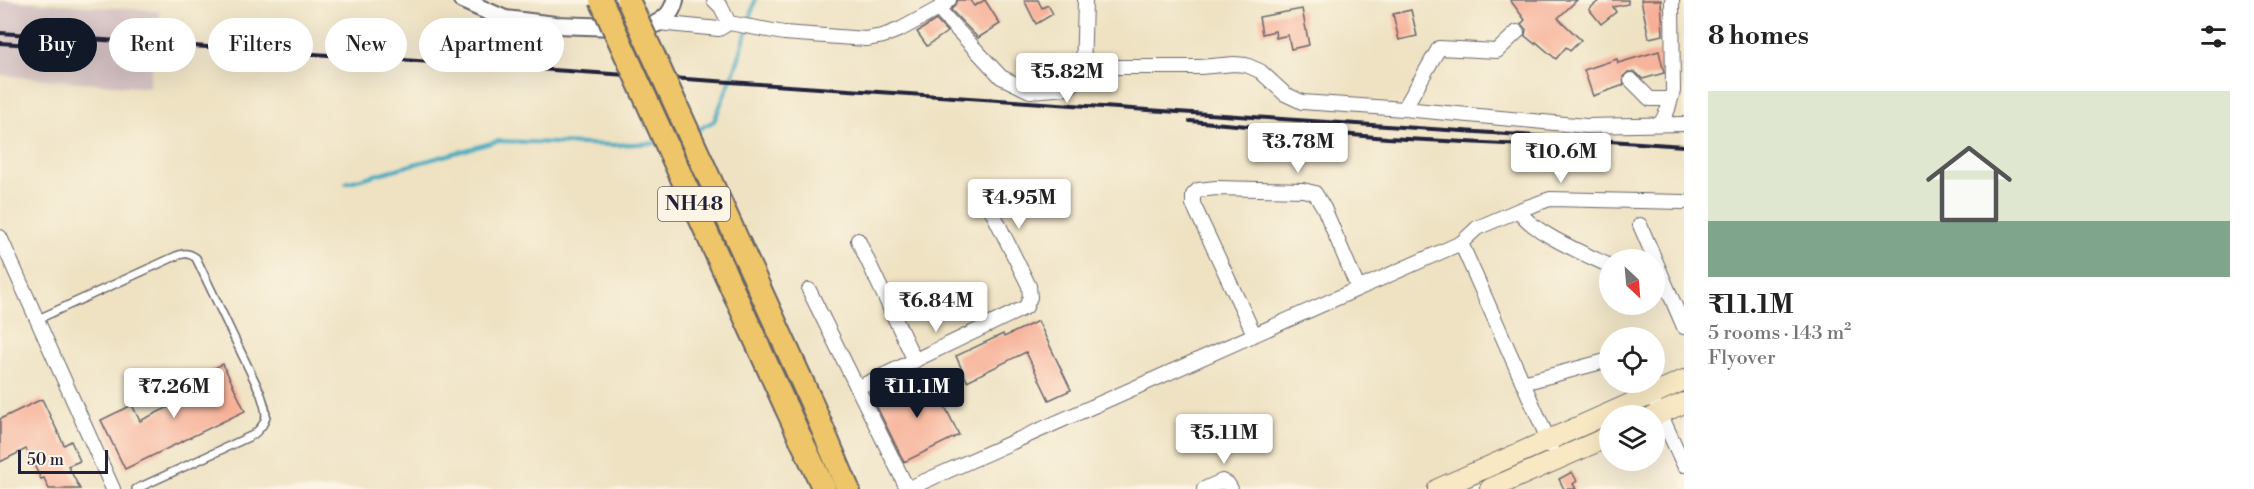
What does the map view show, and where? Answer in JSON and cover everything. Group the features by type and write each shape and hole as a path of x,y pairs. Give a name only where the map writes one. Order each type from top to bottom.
{"highway":[{"name":"NH48","path":"601,0 824,489"},
{"name":"NH48","path":"628,0 850,487"}],"main road":[{"path":"1442,488 1684,380"},
{"path":"1665,411 1684,403"},
{"path":"1490,489 1521,483 1557,459 1599,441"}],"street":[{"path":"462,0 505,19 555,25 646,28 670,14 675,0"},
{"path":"714,0 731,24"},
{"path":"1083,75 1085,0"},
{"path":"1661,123 1673,92 1672,0"},
{"path":"658,23 718,29 731,24 784,33 866,39 901,29 943,4 1001,77 1030,91 1068,88 1083,75 1117,66 1200,68 1234,64 1246,65 1260,71 1285,94 1302,102 1586,126 1632,127 1661,123 1684,124"},
{"path":"1404,109 1439,48 1497,51 1517,32"},
{"path":"1631,80 1650,99 1671,99"},
{"path":"1254,334 1193,204 1193,195 1198,190 1216,188 1293,190 1315,193 1324,208 1358,288"},
{"path":"857,388 1026,308 1030,297 1029,286 981,189"},
{"path":"808,290 907,488 1461,243 1477,228 1518,210 1550,199 1684,202"},
{"path":"1518,210 1522,217 1538,229 1599,260"},
{"path":"1641,225 1684,327"},
{"path":"0,237 113,489"},
{"path":"858,240 915,361"},
{"path":"1461,243 1557,459"},
{"path":"1523,383 1599,363"},
{"path":"1652,394 1655,405"},
{"path":"1665,430 1684,465"},
{"path":"1204,489 1222,481 1228,484 1230,489"}],"lane":[{"path":"36,320 174,256 189,254 196,258 260,393 267,414 263,427 253,435 136,489"}],"shaded area":[{"path":"0,0 160,11 159,18 109,18 109,72 151,72 149,88 0,75"}],"building":[{"path":"958,0 970,0 974,6 985,0 1000,24 978,38 951,10"},
{"path":"1024,0 1038,0 1042,8 1048,5 1053,14 1036,24"},
{"path":"1510,0 1577,0 1558,18 1581,40 1570,51 1566,47 1556,59 1525,36 1526,29 1521,24 1525,20"},
{"path":"1600,0 1628,0 1628,4 1613,7 1616,12 1601,24 1589,9"},
{"path":"1641,0 1661,0 1663,35 1649,38"},
{"path":"1302,9 1309,45 1291,49 1288,35 1276,38 1275,31 1262,34 1259,17"},
{"path":"1411,10 1417,36 1399,40 1393,14"},
{"path":"936,20 947,32 927,46 917,32"},
{"path":"1659,51 1664,73 1643,79 1634,72 1628,72 1623,77 1624,85 1593,96 1584,70 1617,59 1618,63"},
{"path":"1038,321 1071,390 1049,400 1026,352 967,381 956,356"},
{"path":"223,364 245,411 125,469 101,420 132,405 140,421 200,392 193,378"},
{"path":"930,376 959,435 904,462 875,403"},
{"path":"42,399 64,445 71,441 80,461 68,466 80,489 49,489 44,478 41,479 26,449 0,462 0,419"},
{"path":"1572,472 1577,481 1573,484 1576,489 1564,489 1559,479"}],"waterway":[{"path":"749,23 755,0"},
{"path":"695,131 714,121 737,64 747,30"},
{"path":"346,183 498,141 614,145 657,143"}],"railway":[{"path":"0,33 1684,146"},
{"path":"0,43 18,44"},
{"path":"1190,121 1387,138 1561,147"}]}
